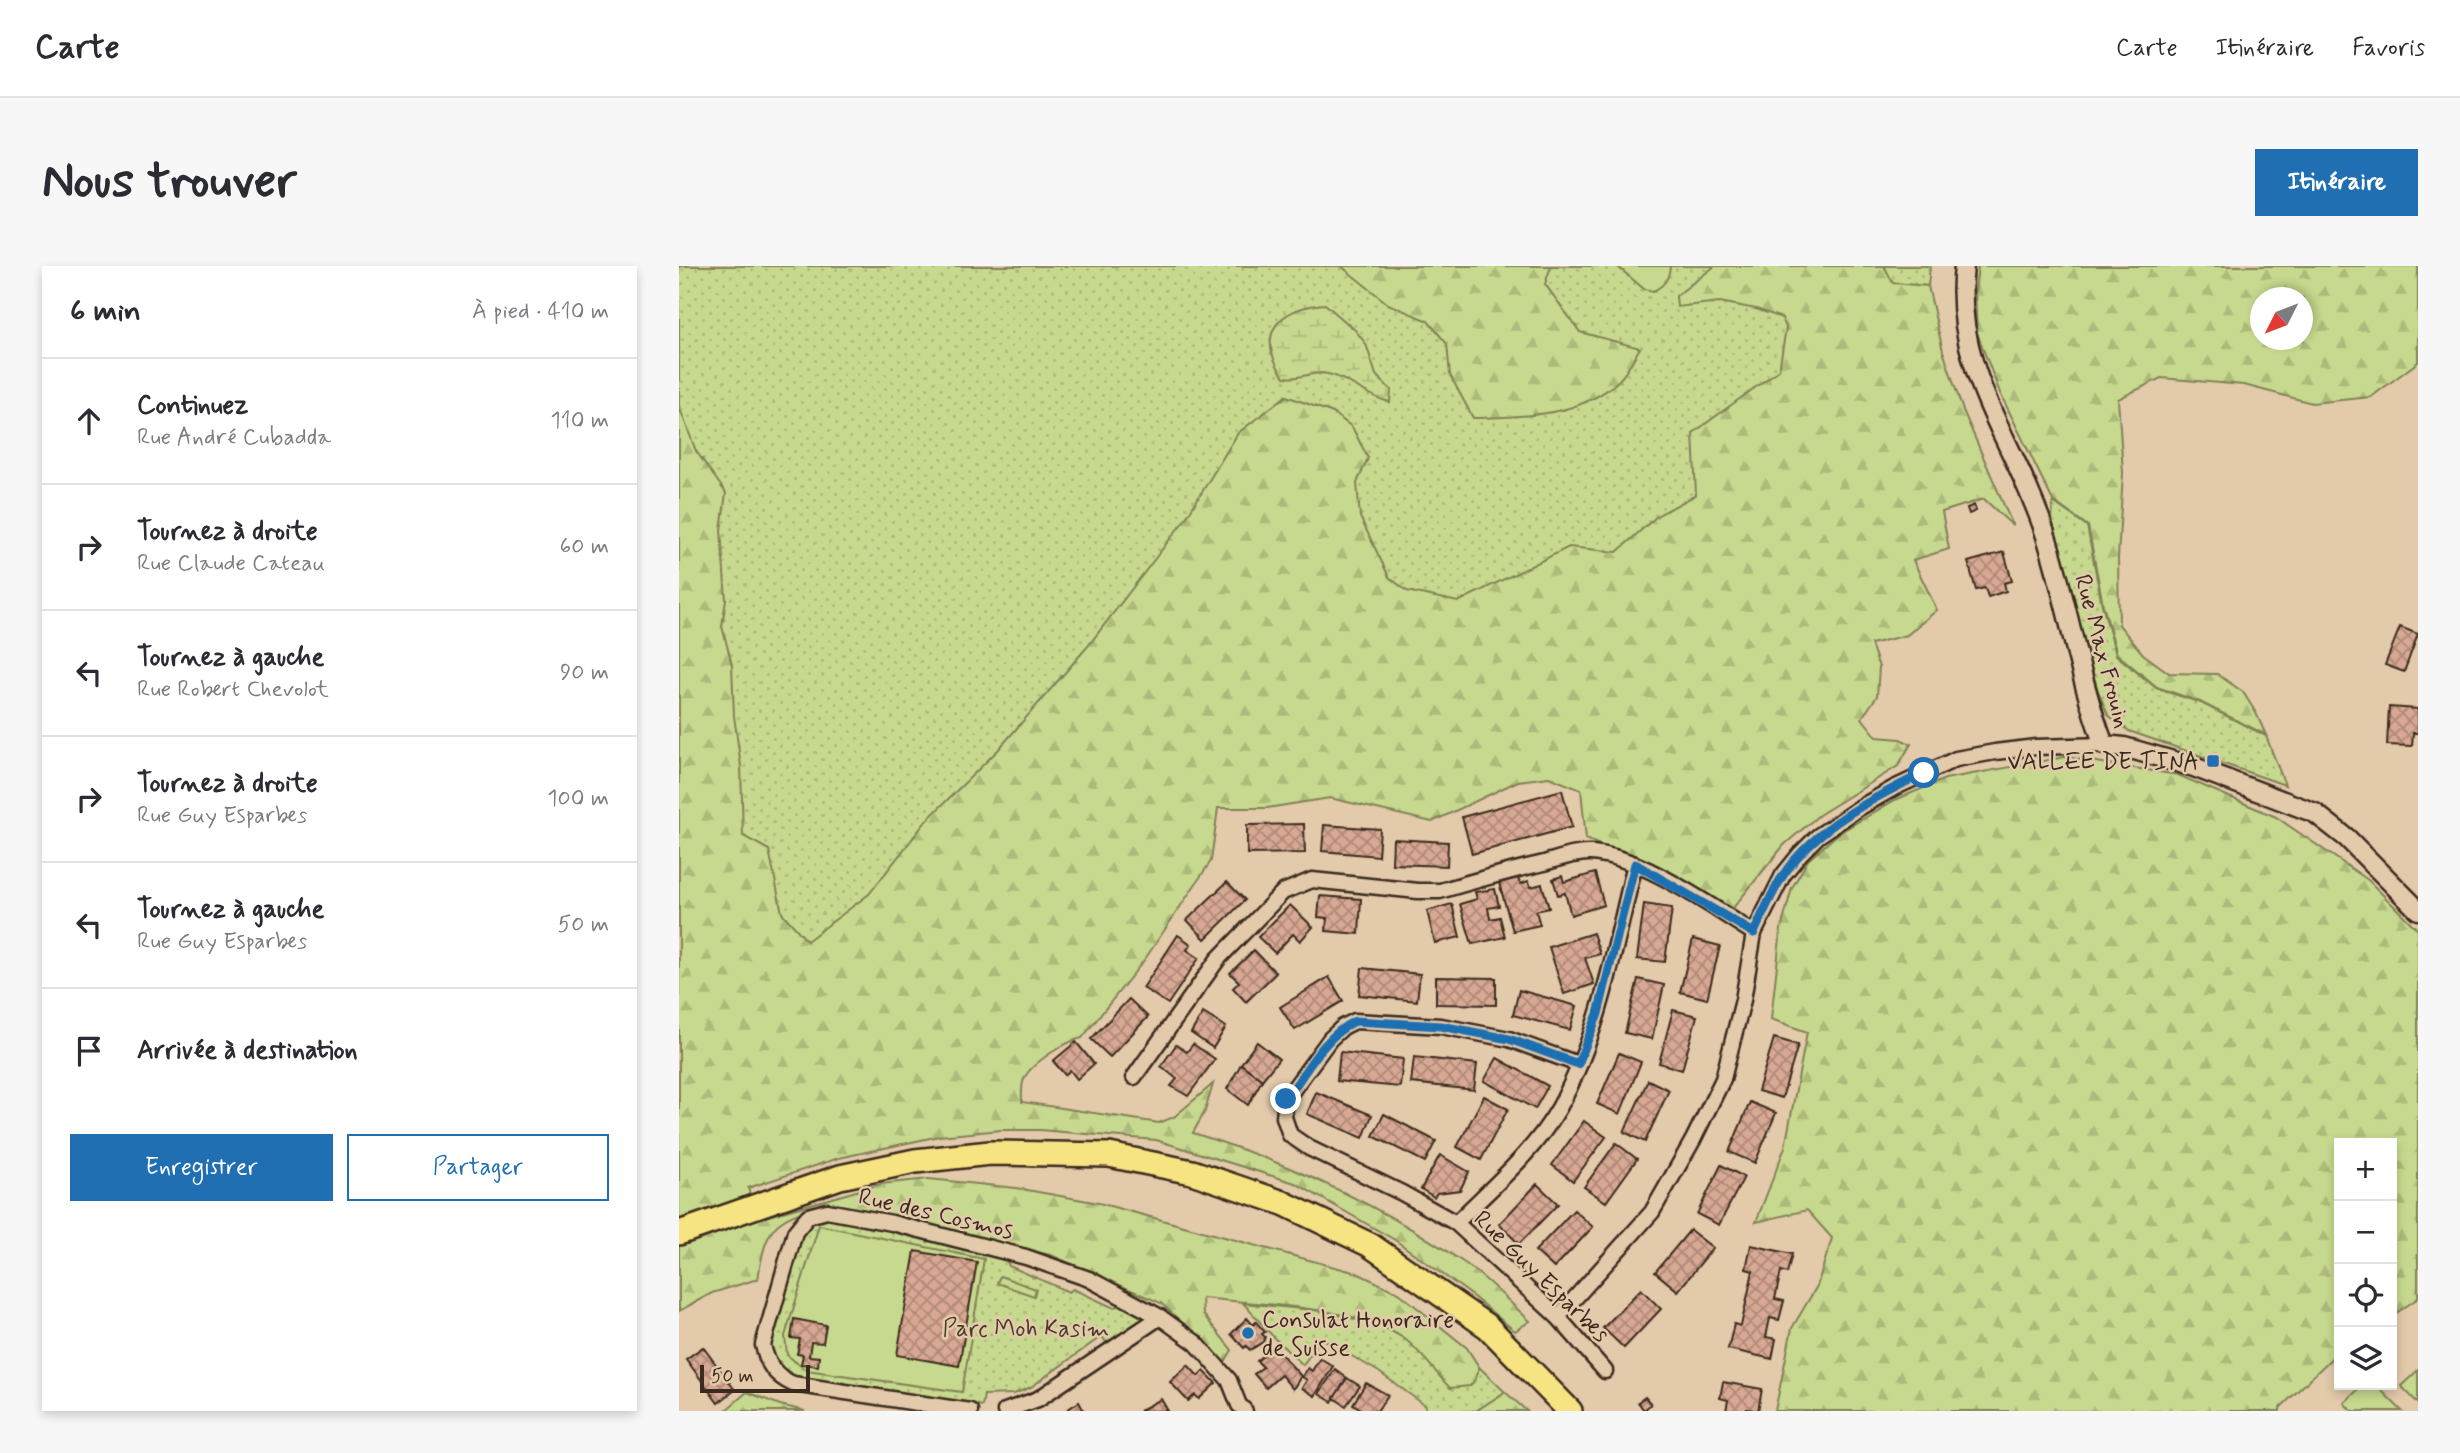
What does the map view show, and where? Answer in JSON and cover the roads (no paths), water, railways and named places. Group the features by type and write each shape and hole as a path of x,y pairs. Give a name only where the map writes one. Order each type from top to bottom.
{"main road":[{"path":"679,1233 840,1177 915,1161 991,1153 1109,1155 1192,1172 1283,1203 1370,1245 1488,1328 1570,1411"}],"street":[{"name":"Rue Max Frouin","path":"1963,266 1963,322 1973,365 1984,396 2042,522 2087,696 2104,744 2194,767 2315,813 2347,838 2418,910"},
{"path":"1558,1317 1652,1212 1693,1140 1723,1079 1743,1000 1754,933 1783,875 1800,854 1818,836 1894,788 1957,760 1994,752 2104,744"},
{"path":"1134,1077 1217,959 1283,892 1312,880 1440,891 1587,853 1604,854 1635,864 1754,933"},
{"path":"1456,1223 1529,1149 1558,1108 1598,1014 1635,864"},
{"name":"Rue Guy Esparbes","path":"1578,1064 1509,1039 1441,1026 1355,1021 1343,1027 1330,1039 1286,1099 1284,1117 1290,1135 1309,1148 1402,1193 1456,1223 1558,1317 1605,1371"},
{"name":"Rue des Cosmos","path":"970,1411 793,1384 782,1379 767,1363 763,1345 773,1307 795,1232 808,1216 827,1211 892,1223 1026,1257 1089,1279 1160,1317 1196,1343 1229,1380 1239,1405 1245,1411"},
{"path":"1005,1411 1038,1399 1160,1317"}],"place":[{"name":"VALLEE DE TINA","path":"2213,761"},
{"name":"Consulat Honoraire de Suisse","path":"1248,1333"}],"park label":[{"name":"Parc Moh Kasim","path":"1026,1328"}]}
